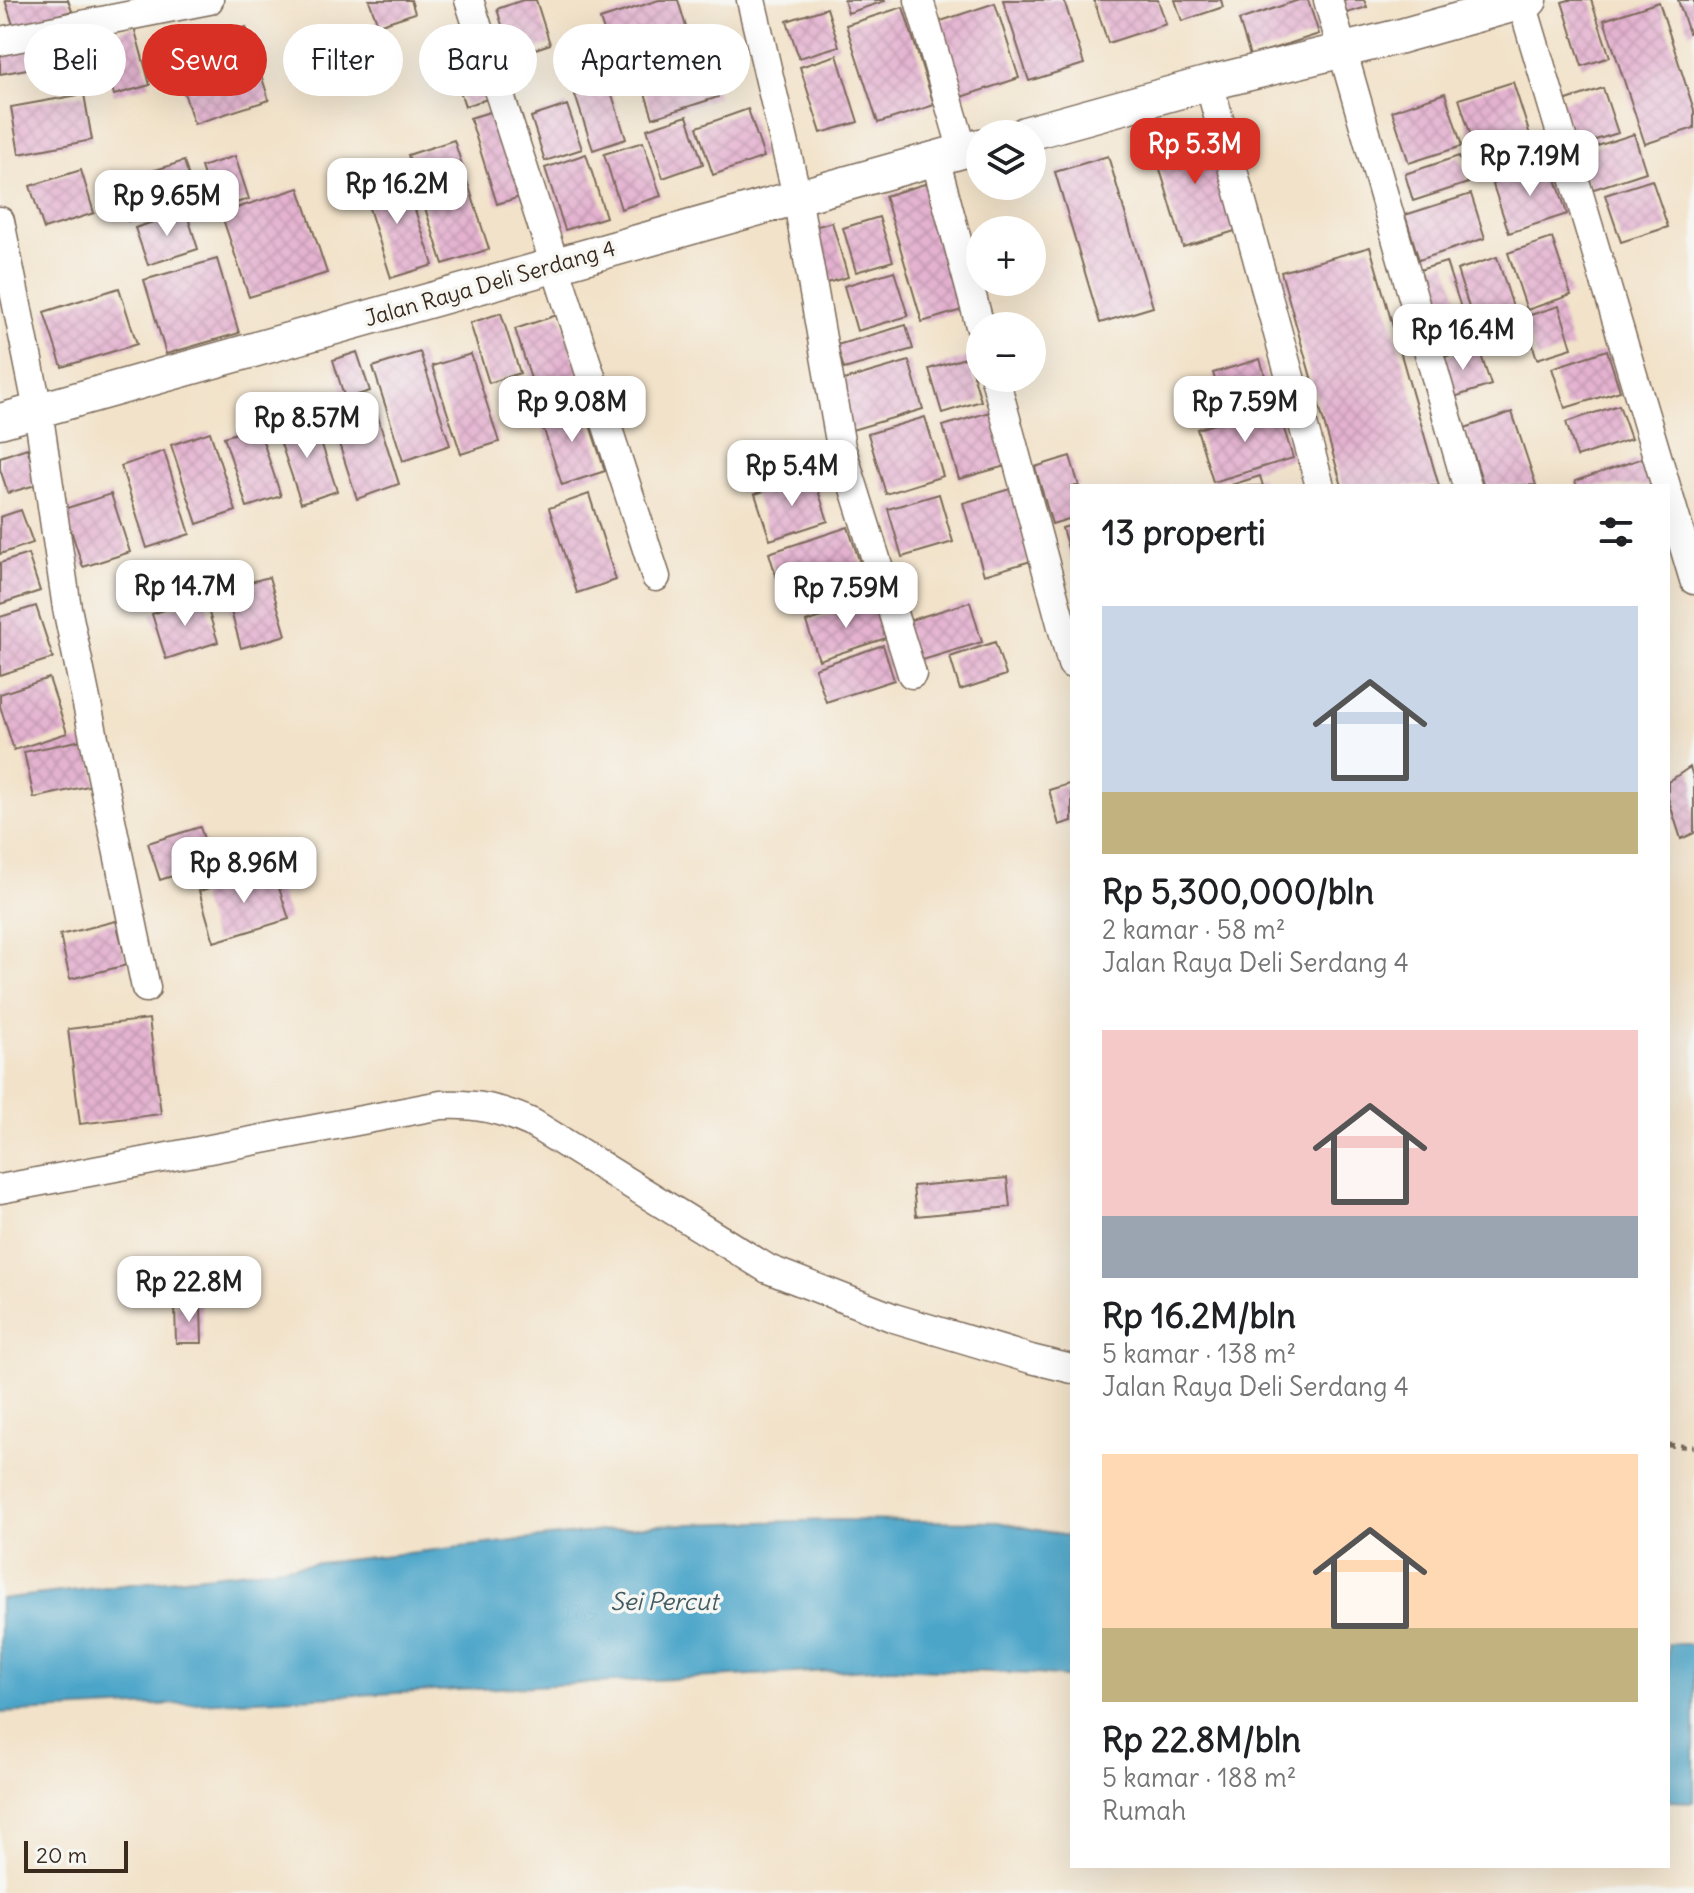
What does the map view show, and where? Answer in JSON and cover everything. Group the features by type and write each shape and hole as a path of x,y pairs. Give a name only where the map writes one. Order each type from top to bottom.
{"street":[{"path":"0,41 209,0"},
{"path":"469,0 656,577"},
{"path":"751,0 797,196 841,447 912,674"},
{"path":"919,0 959,152 978,312"},
{"path":"1328,0 1466,484"},
{"path":"1046,128 1526,1 1665,484"},
{"path":"1209,83 1319,484"},
{"name":"Jalan Raya Deli Serdang 4","path":"0,421 959,152"},
{"path":"0,221 38,410 67,608 146,988"},
{"path":"999,392 1070,657"},
{"path":"1670,500 1694,580"},
{"path":"0,1189 441,1105 470,1104 503,1110 532,1123 768,1269 894,1318 1070,1369"}],"path":[{"path":"1670,1445 1694,1447"}],"water":[{"name":"Sei Percut","path":"835,1520 998,1522 1070,1537 1070,1678 892,1668 0,1713 0,1599 655,1525"},
{"path":"1670,1644 1694,1644 1694,1802 1670,1801"}],"building":[{"path":"5,0 68,0 72,11 14,28"},
{"path":"369,0 411,0 415,13 378,24"},
{"path":"523,0 536,0 550,44 537,48 537,24 502,24 497,9"},
{"path":"659,0 678,0 685,24 602,24 600,19"},
{"path":"844,0 885,0 885,1 848,13"},
{"path":"1003,0 1064,0 1084,64 1029,81"},
{"path":"1094,0 1158,0 1166,24 1108,43"},
{"path":"1175,0 1221,0 1223,7 1182,21"},
{"path":"1299,0 1308,0 1319,34 1250,56 1239,20"},
{"path":"1339,0 1364,0 1367,7 1343,14"},
{"path":"1591,0 1610,57 1582,66 1562,2"},
{"path":"1678,0 1694,0 1694,31 1689,33"},
{"path":"1659,2 1694,110 1694,128 1645,144 1604,20"},
{"path":"995,3 1019,78 958,98 935,23"},
{"path":"903,7 934,105 878,123 846,25"},
{"path":"827,8 839,46 799,58 787,21"},
{"path":"134,27 142,56 142,87 126,92 126,29"},
{"path":"24,44 24,70 0,74 0,49"},
{"path":"837,55 858,122 821,133 800,67"},
{"path":"1513,82 1538,160 1484,177 1459,99"},
{"path":"1603,88 1618,133 1576,146 1561,102"},
{"path":"1445,93 1462,146 1409,163 1392,111"},
{"path":"267,94 269,100 194,124 185,96"},
{"path":"84,96 92,140 19,154 11,107"},
{"path":"462,96 497,96 465,106"},
{"path":"575,96 612,96 626,139 593,150"},
{"path":"646,96 718,96 718,97 653,118"},
{"path":"567,105 582,149 545,161 531,117"},
{"path":"503,108 530,194 497,204 470,118"},
{"path":"748,109 764,157 713,175 697,127"},
{"path":"687,116 703,164 663,178 647,129"},
{"path":"1207,126 1238,230 1183,247 1152,142"},
{"path":"1634,134 1646,172 1591,190 1579,152"},
{"path":"454,140 489,249 443,264 408,155"},
{"path":"643,142 661,196 621,209 604,154"},
{"path":"586,154 606,217 565,230 545,168"},
{"path":"235,156 249,199 215,209 201,167"},
{"path":"1108,156 1153,307 1100,323 1055,172"},
{"path":"1459,156 1468,183 1413,201 1405,174"},
{"path":"184,161 196,200 128,221 115,183"},
{"path":"1551,163 1567,214 1509,233 1492,182"},
{"path":"81,170 94,213 44,229 30,186"},
{"path":"403,173 433,265 391,278 362,186"},
{"path":"1652,180 1668,227 1621,242 1605,195"},
{"path":"928,183 965,309 922,322 885,196"},
{"path":"299,188 327,273 249,297 221,213"},
{"path":"1471,194 1485,238 1419,260 1405,215"},
{"path":"186,211 198,249 148,265 135,228"},
{"path":"879,217 893,261 856,272 843,228"},
{"path":"832,222 848,277 823,284 807,229"},
{"path":"1552,238 1571,295 1527,310 1508,253"},
{"path":"1370,247 1438,484 1341,484 1281,272"},
{"path":"1497,257 1514,310 1474,323 1457,270"},
{"path":"217,259 239,333 166,354 144,280"},
{"path":"1446,262 1467,326 1437,336 1416,271"},
{"path":"894,271 908,316 857,331 844,286"},
{"path":"119,288 137,344 62,367 44,312"},
{"path":"1559,306 1572,348 1537,359 1524,317"},
{"path":"501,313 520,373 489,383 470,323"},
{"path":"560,314 585,392 540,407 515,329"},
{"path":"906,325 913,349 844,369 837,345"},
{"path":"1478,346 1491,385 1448,399 1435,360"},
{"path":"1607,350 1620,391 1565,408 1552,368"},
{"path":"357,352 370,391 345,399 333,360"},
{"path":"420,352 450,445 403,461 373,367"},
{"path":"471,354 499,442 461,454 432,366"},
{"path":"966,358 966,392 978,392 981,401 942,413 929,369"},
{"path":"1260,359 1272,398 1225,412 1213,373"},
{"path":"909,361 923,409 852,430 837,382"},
{"path":"583,404 605,471 562,485 540,418"},
{"path":"374,405 399,484 357,499 331,419"},
{"path":"1619,405 1631,439 1577,457 1566,422"},
{"path":"1277,406 1293,458 1213,482 1197,429"},
{"path":"993,411 1009,465 959,479 943,426"},
{"path":"1512,412 1536,484 1483,484 1465,428"},
{"path":"313,417 337,491 301,503 276,429"},
{"path":"925,417 943,476 886,494 868,434"},
{"path":"258,426 281,496 247,507 224,437"},
{"path":"210,432 236,511 197,524 171,445"},
{"path":"27,448 39,484 8,493 0,469 0,457"},
{"path":"164,451 190,534 147,548 121,466"},
{"path":"1070,456 1078,484 1070,484 1070,519 1052,524 1035,467"},
{"path":"1643,458 1651,484 1576,484 1575,481"},
{"path":"813,475 828,521 770,540 755,494"},
{"path":"1260,476 1262,484 1234,484"},
{"path":"1010,489 1031,561 984,575 963,503"},
{"path":"111,494 130,552 83,567 64,509"},
{"path":"589,494 616,580 577,593 549,508"},
{"path":"939,494 953,542 902,557 888,509"},
{"path":"21,510 33,543 0,554 0,517"},
{"path":"1070,526 1070,556 1062,528"},
{"path":"848,527 861,566 781,592 769,553"},
{"path":"28,554 40,591 0,604 0,563"},
{"path":"269,577 286,635 241,648 225,589"},
{"path":"204,597 218,642 166,659 152,614"},
{"path":"874,600 886,638 819,660 806,622"},
{"path":"970,602 982,642 916,662 904,622"},
{"path":"36,606 53,658 0,675 0,617"},
{"path":"995,642 1006,675 960,690 950,657"},
{"path":"883,645 894,680 826,702 815,668"},
{"path":"49,678 67,733 14,750 0,706 0,694"},
{"path":"87,739 97,784 34,798 24,752"},
{"path":"1690,767 1694,780 1694,833 1681,839 1670,804 1670,781"},
{"path":"1070,784 1070,822 1059,825 1049,790"},
{"path":"200,827 212,863 160,880 148,843"},
{"path":"273,869 289,919 214,942 199,891"},
{"path":"116,921 127,965 70,979 60,935"},
{"path":"149,1019 161,1114 80,1124 68,1029"},
{"path":"1007,1178 1010,1207 916,1216 913,1186"},
{"path":"201,1304 202,1343 176,1343 175,1305"}]}
